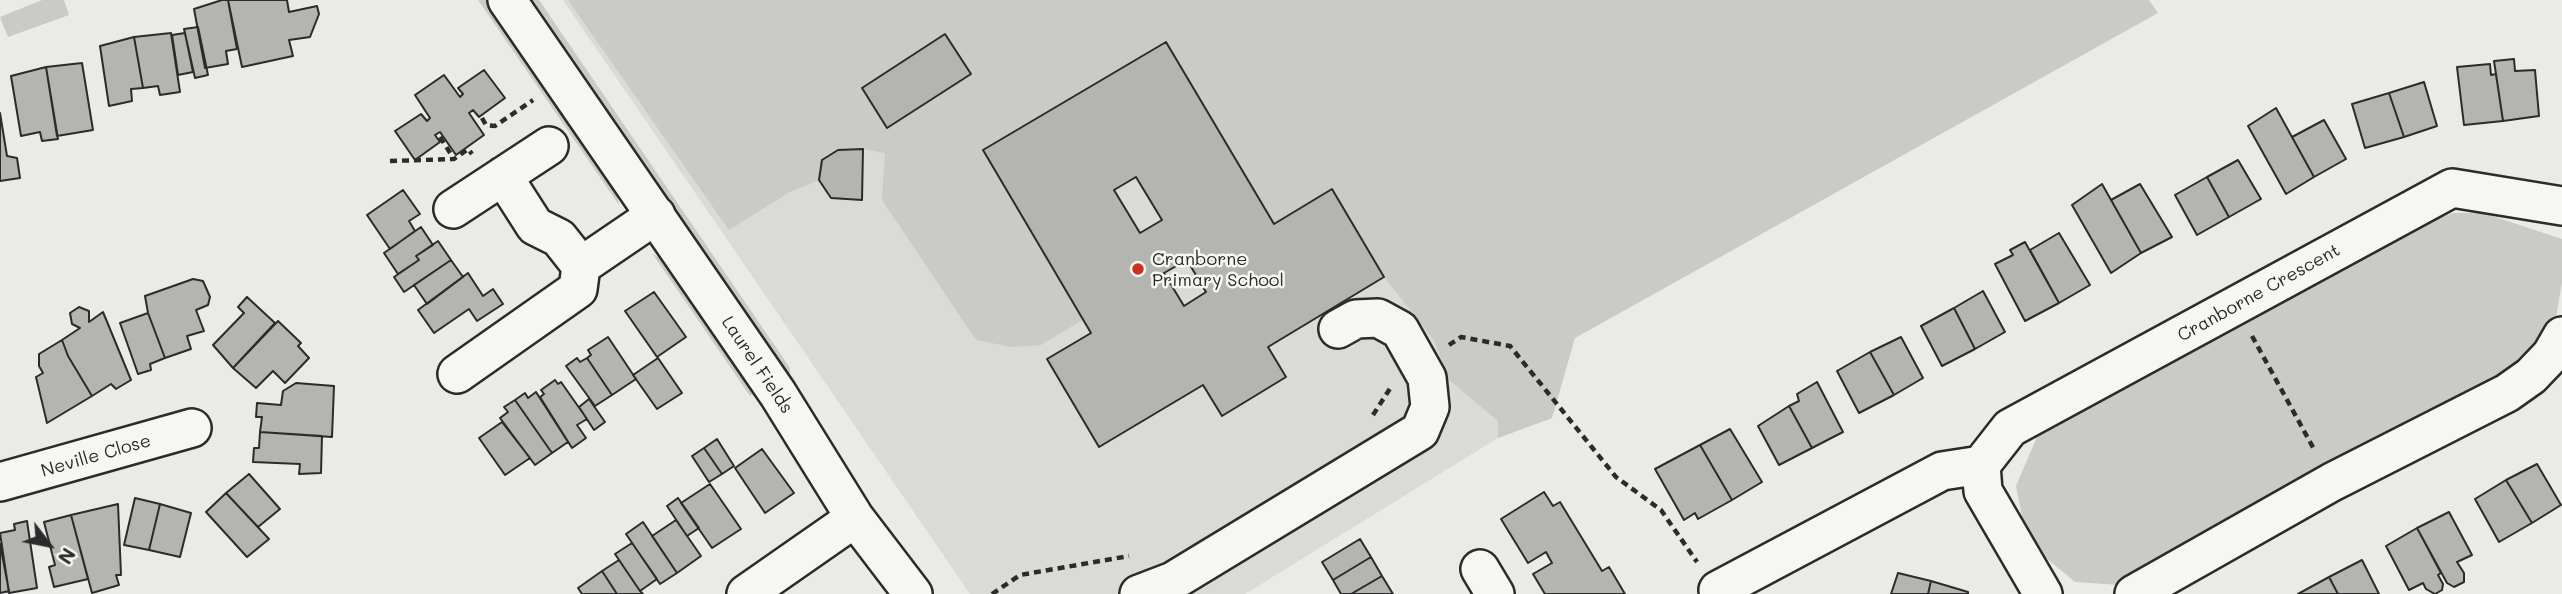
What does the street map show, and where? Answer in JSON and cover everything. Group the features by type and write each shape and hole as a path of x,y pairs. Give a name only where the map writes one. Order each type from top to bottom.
{"street":[{"name":"Laurel Fields","path":"507,0 778,394 855,518 913,594"},
{"path":"453,209 549,146"},
{"path":"498,180 535,226 559,238 582,266"},
{"name":"Cranborne Crescent","path":"1981,465 2010,428 2452,188 2562,206"},
{"path":"457,374 578,289 582,266 656,215"},
{"path":"1139,594 1173,581 1420,431 1430,407 1427,379 1401,330 1378,318 1356,319 1338,329"},
{"path":"2134,594 2332,482 2507,393 2531,376 2551,355 2562,336"},
{"name":"Neville Close","path":"0,482 192,428"},
{"path":"1718,590 1942,471 1981,465 1983,491 2043,594"},
{"path":"746,594 855,518"}],"path":[{"path":"482,118 486,125 495,126 539,96"},
{"path":"440,137 454,159"},
{"path":"390,161 454,159 468,149 498,180"},
{"path":"2236,306 2332,482"}],"shaded area":[{"path":"42,0 64,0 69,15 8,37 0,17"},
{"path":"478,0 486,0 612,184 619,205"},
{"path":"529,0 539,0 790,368 790,374 785,376"},
{"name":"Cranborne Primary School","path":"563,0 1354,0 1552,418 1498,438 1245,594 970,594"},
{"path":"568,0 2149,0 2158,13 1575,338 1552,418 1498,438 1498,421 1449,380 1434,340 1384,277 1333,189 1274,224 1166,42 984,150 1084,319 1041,345 1012,347 976,340 882,200 885,153 863,149 822,160 819,180 790,192 729,230","holes":["945,34 971,74 887,128 862,88"]},
{"path":"2454,213 2483,213 2562,239 2562,282 2555,323 2512,378 2120,585 2075,582 2027,542 2016,486 2037,437 2431,220"},
{"path":"652,253 665,262 755,393 750,396"}],"building":[{"path":"228,0 237,49 226,51 228,64 205,68 194,9"},
{"path":"228,0 287,0 289,12 317,6 319,14 310,37 289,40 293,56 242,67"},
{"path":"198,27 208,75 195,78 184,29"},
{"path":"171,33 180,92 160,95 158,86 143,88 134,37"},
{"path":"185,33 193,72 178,75 172,35"},
{"path":"945,34 971,74 887,128 862,88"},
{"path":"134,37 143,88 131,89 132,101 109,106 100,46"},
{"path":"1166,42 1274,224 1332,189 1384,277 1268,347 1286,377 1222,416 1203,385 1099,447 1047,359 1091,333 983,150","holes":["1136,177 1162,220 1140,233 1114,190","1187,260 1206,292 1184,306 1164,273"]},
{"path":"2514,59 2515,71 2535,70 2539,116 2503,121 2494,61"},
{"path":"82,63 93,130 57,136 46,67"},
{"path":"2490,64 2491,75 2496,74 2503,121 2464,125 2457,67"},
{"path":"46,67 58,139 42,141 40,132 21,136 11,76"},
{"path":"484,70 505,98 479,117 473,110 469,113 484,135 456,155 440,132 435,135 440,142 415,160 395,131 421,114 427,121 430,118 415,95 444,75 460,97 463,94 458,88"},
{"path":"2424,82 2437,126 2404,137 2389,93"},
{"path":"2389,93 2404,137 2365,148 2352,104"},
{"path":"2276,108 2314,177 2286,194 2248,126"},
{"path":"0,113 7,156 17,158 20,178 0,181"},
{"path":"2324,120 2346,159 2314,177 2292,137"},
{"path":"863,149 862,200 831,198 819,180 822,160 838,150"},
{"path":"2238,160 2261,199 2229,217 2207,177"},
{"path":"2207,177 2229,217 2197,235 2175,195"},
{"path":"2102,184 2141,253 2111,273 2072,205"},
{"path":"2140,184 2172,237 2141,253 2111,200"},
{"path":"403,190 420,214 409,221 415,231 390,249 367,215"},
{"path":"421,227 433,245 416,256 419,260 398,274 384,253"},
{"path":"2059,233 2090,285 2059,303 2030,250"},
{"path":"438,241 451,260 404,292 394,277 419,260 416,256"},
{"path":"2025,242 2059,303 2025,321 1995,264 2013,255 2010,250"},
{"path":"451,260 463,277 427,304 414,285"},
{"path":"468,273 483,296 493,289 503,304 477,321 469,309 434,333 418,310"},
{"path":"193,279 203,281 210,297 208,305 196,310 204,331 187,336 191,349 165,358 148,313 145,296"},
{"path":"1983,291 2005,332 1975,349 1954,308"},
{"path":"654,292 686,337 657,357 625,311"},
{"path":"247,297 275,323 233,368 213,345 244,313 238,307"},
{"path":"79,307 89,311 89,322 103,312 131,380 116,389 111,384 92,396 68,356 62,340 80,328 72,324 70,313"},
{"path":"1954,308 1975,349 1942,366 1921,326"},
{"path":"148,313 165,358 150,364 151,370 138,374 120,323"},
{"path":"278,321 301,343 298,346 309,358 285,383 273,371 256,388 233,368"},
{"path":"608,337 636,379 612,395 587,358 591,355 588,350"},
{"path":"1901,337 1923,378 1894,395 1870,352"},
{"path":"62,340 68,356 92,396 47,423 36,377 43,373 39,366 39,354"},
{"path":"1870,352 1894,395 1859,413 1837,371"},
{"path":"577,358 580,362 587,358 612,395 595,406 566,366"},
{"path":"658,358 682,393 657,409 633,375"},
{"path":"555,380 558,384 561,382 587,419 577,425 586,438 572,448 540,397 544,394 541,390"},
{"path":"1817,382 1843,432 1812,448 1789,406 1799,401 1797,394"},
{"path":"296,383 334,386 332,437 260,432 262,417 256,417 257,403 281,405 283,391"},
{"path":"536,392 568,442 552,453 515,400 525,393 528,398"},
{"path":"589,399 605,422 594,430 579,407"},
{"path":"515,400 552,453 535,465 500,418 508,412 504,407"},
{"path":"1789,406 1812,448 1779,465 1758,426"},
{"path":"502,422 530,458 505,475 479,438"},
{"path":"1730,429 1762,482 1732,500 1700,445"},
{"path":"260,432 322,436 321,473 299,474 300,464 253,462 254,448 259,448"},
{"path":"717,439 734,466 722,474 704,448"},
{"path":"1700,445 1732,500 1698,519 1695,513 1684,520 1655,469"},
{"path":"704,448 722,474 709,482 692,456"},
{"path":"762,449 794,493 765,513 735,468"},
{"path":"2537,464 2561,505 2532,523 2506,480"},
{"path":"249,474 280,509 258,527 226,493"},
{"path":"2506,480 2532,523 2499,542 2475,499"},
{"path":"710,484 741,529 712,548 681,503"},
{"path":"1544,492 1553,506 1560,502 1602,571 1609,567 1625,594 1545,594 1533,574 1552,563 1546,552 1528,563 1501,519"},
{"path":"226,493 269,539 247,557 206,512"},
{"path":"135,498 160,504 149,550 124,545"},
{"path":"678,498 699,528 687,536 667,506"},
{"path":"118,504 121,575 116,575 119,585 92,593 71,515"},
{"path":"160,504 191,513 180,557 149,550"},
{"path":"2449,512 2472,555 2457,562 2464,573 2464,582 2454,587 2447,583 2417,528"},
{"path":"71,515 88,579 54,587 49,567 55,565 44,522"},
{"path":"676,520 701,556 677,573 652,536"},
{"path":"27,521 37,588 9,593 0,533 15,530 14,524"},
{"path":"643,522 677,573 660,584 626,534"},
{"path":"2417,528 2441,573 2438,575 2443,584 2442,590 2435,594 2426,589 2423,583 2409,590 2386,546"},
{"path":"1360,539 1371,557 1333,580 1322,562"},
{"path":"632,543 657,579 640,591 615,554"},
{"path":"0,544 9,591 0,593"},
{"path":"1371,557 1382,576 1351,594 1341,594 1333,580"},
{"path":"619,560 643,594 617,594 602,571"},
{"path":"2362,560 2379,594 2338,594 2329,577"},
{"path":"602,571 617,594 582,594 578,588"},
{"path":"1898,573 1931,581 1928,594 1891,594"},
{"path":"1382,576 1393,594 1351,594"},
{"path":"2329,577 2338,594 2298,594"},
{"path":"1931,581 1968,592 1968,594 1928,594"}],"place":[{"name":"Cranborne Primary School","path":"1138,269"}]}
